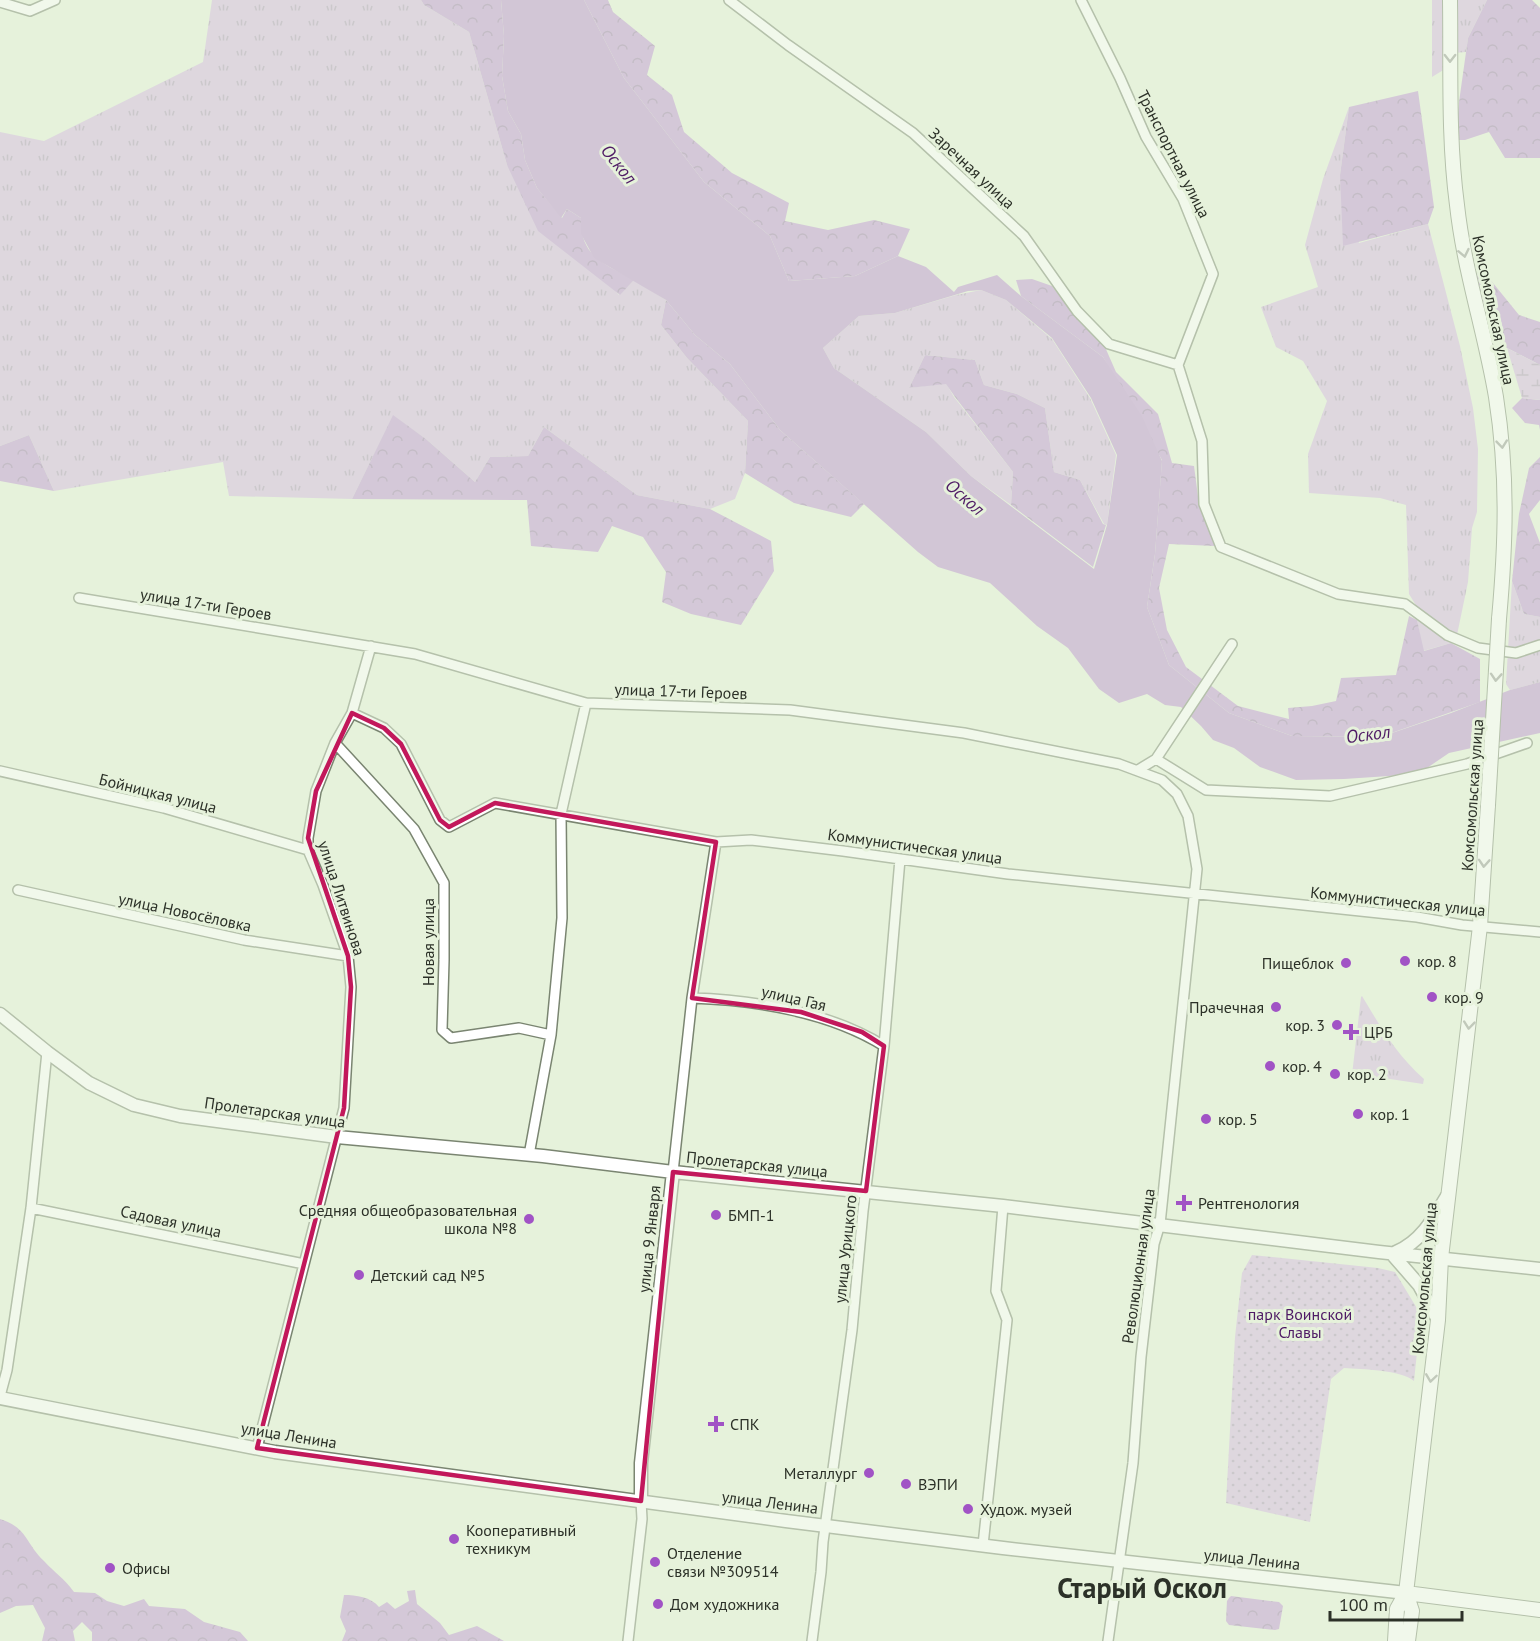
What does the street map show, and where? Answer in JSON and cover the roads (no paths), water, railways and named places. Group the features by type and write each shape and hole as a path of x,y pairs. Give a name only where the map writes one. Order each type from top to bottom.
{"main road":[{"name":"Комсомольская улица","path":"1406,1593 1438,1320 1441,1258 1448,1194 1480,926 1505,550 1502,443 1495,394 1463,249 1456,205 1450,120 1450,0"},
{"name":"Пролетарская улица","path":"0,1014 88,1083 134,1105 180,1116 337,1137 530,1155 1003,1206 1392,1254 1540,1269"},
{"name":"улица 9 Января","path":"641,1501 641,1463 673,1172"},
{"path":"1438,1320 1419,1285 1392,1254 1409,1247 1431,1223 1448,1194"},
{"name":"улица Ленина","path":"0,1397 257,1448 825,1526 1540,1610"},
{"path":"1395,1641 1397,1609 1406,1593"},
{"path":"1406,1593 1412,1611 1408,1641"}],"street":[{"path":"0,2 30,11 55,0"},
{"name":"Заречная улица","path":"729,0 788,45 913,133 1024,236 1077,311 1109,344 1178,365"},
{"name":"Транспортная улица","path":"1081,0 1120,78 1146,137 1183,199 1213,274 1178,365"},
{"path":"1178,365 1202,441 1204,504 1221,547 1338,594 1405,604 1447,635 1478,648 1516,653 1540,645"},
{"name":"улица 17-ти Героев","path":"79,598 415,654 586,703 790,710 825,714 964,733 1138,770 1162,780 1177,794 1188,816 1197,869 1195,893"},
{"path":"1138,770 1156,759 1232,644"},
{"name":"улица Литвинова","path":"257,1448 344,1108 351,987 348,956 308,850 308,838 316,791 335,743 352,713 371,645"},
{"path":"530,1155 551,1035 562,918 561,814 586,703"},
{"name":"Коммунистическая улица","path":"352,713 384,728 401,744 440,820 449,827 495,803 716,842 751,840 1008,874 1540,932"},
{"path":"1156,759 1206,790 1330,796 1467,764 1527,742"},
{"name":"Новая улица","path":"335,743 414,829 444,883 442,1030 451,1038 519,1028 551,1035"},
{"name":"Бойницкая улица","path":"0,771 164,808 308,850"},
{"name":"улица 9 Января","path":"673,1172 692,998 716,842"},
{"name":"улица Урицкого","path":"812,1641 852,1330 884,1046 900,859"},
{"name":"улица Новосёловка","path":"18,890 232,938 348,956"},
{"name":"Революционная улица","path":"1108,1641 1133,1463 1141,1357 1154,1244 1160,1224 1195,893"},
{"name":"улица Гая","path":"692,998 719,999 801,1012 862,1032 884,1046"},
{"path":"0,1397 7,1370 31,1208 47,1052"},
{"path":"983,1545 1007,1320 996,1291 1003,1206"},
{"name":"Садовая улица","path":"31,1208 304,1264"},
{"name":"улица 9 Января","path":"628,1641 642,1519 641,1501"}],"water":[{"name":"Оскол","path":"501,0 584,0 624,78 704,182 770,236 789,281 855,276 898,256 926,267 954,292 958,287 997,275 1021,296 1103,357 1142,416 1162,461 1155,554 1147,607 1169,665 1229,713 1292,736 1380,737 1510,690 1540,682 1540,733 1449,753 1424,770 1404,775 1296,780 1260,767 1234,748 1213,740 1181,707 1165,705 1147,694 1119,703 1099,689 1068,648 1037,626 990,583 938,567 918,552 780,430 730,364 695,335 666,300 594,258 581,234 581,218 567,209 561,218 537,188 525,160 521,134 508,111 502,76 504,36","holes":["981,290 1006,300 1052,338 1091,398 1117,455 1107,525 1094,569 971,476 926,432 834,368 823,348 859,316 895,313 968,291"]}],"place":[{"name":"кор. 8","path":"1405,961"},
{"name":"Пищеблок","path":"1346,963"},
{"name":"кор. 9","path":"1432,997"},
{"name":"Прачечная","path":"1276,1007"},
{"name":"кор. 3","path":"1337,1025"},
{"name":"ЦРБ","path":"1351,1032"},
{"name":"кор. 4","path":"1270,1066"},
{"name":"кор. 2","path":"1335,1074"},
{"name":"кор. 1","path":"1358,1114"},
{"name":"кор. 5","path":"1206,1119"},
{"name":"Рентгенология","path":"1184,1203"},
{"name":"БМП-1","path":"716,1215"},
{"name":"Средняя общеобразовательная школа №8","path":"529,1219"},
{"name":"Детский сад №5","path":"359,1275"},
{"name":"СПК","path":"716,1424"},
{"name":"Металлург","path":"869,1473"},
{"name":"ВЭПИ","path":"906,1484"},
{"name":"Худож. музей","path":"968,1509"},
{"name":"Кооперативный техникум","path":"454,1539"},
{"name":"Отделение связи №309514","path":"655,1562"},
{"name":"Офисы","path":"110,1568"},
{"name":"Дом художника","path":"658,1604"}],"district":[{"name":"Старый Оскол","path":"1142,1587"}],"park label":[{"name":"парк Воинской Славы","path":"1300,1323"}]}
